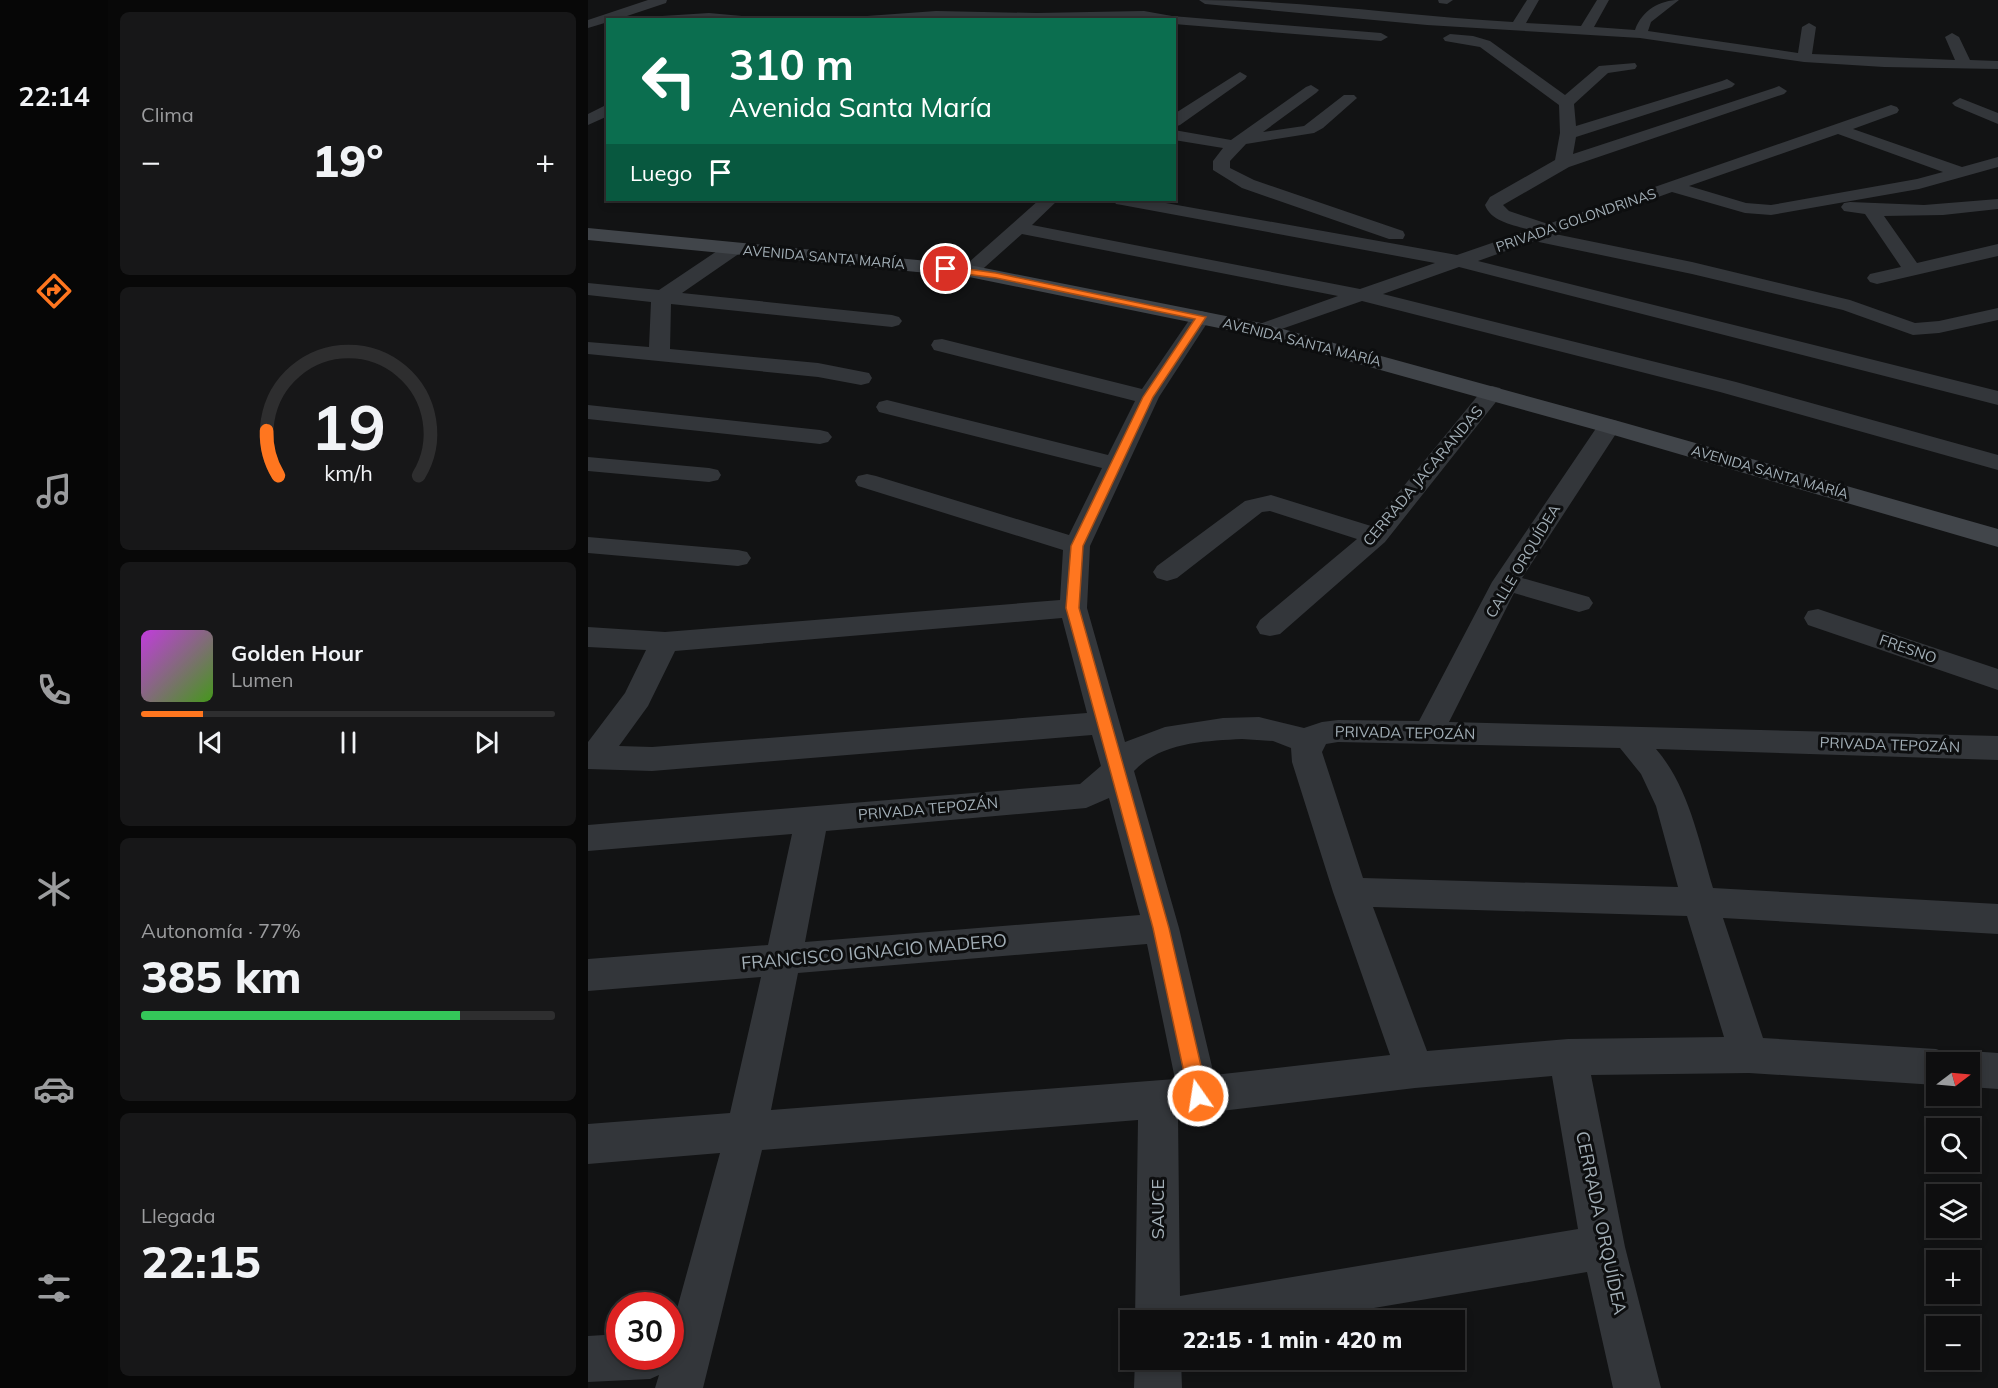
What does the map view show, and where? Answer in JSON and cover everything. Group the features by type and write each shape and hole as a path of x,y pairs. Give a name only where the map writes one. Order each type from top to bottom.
{"main road":[{"name":"AVENIDA SANTA MARÍA","path":"588,234 969,271 1201,317 1261,330 1492,393 1998,538"}],"street":[{"path":"607,18 661,0"},
{"path":"1205,0 1368,16 1640,34 1804,58 1883,57 1965,65 1998,65"},
{"path":"1355,35 1377,0"},
{"path":"1518,26 1533,0"},
{"path":"1586,30 1603,0"},
{"path":"1640,34 1645,20 1673,0"},
{"path":"1144,15 1165,5"},
{"path":"868,13 1036,17 1144,15 1161,18"},
{"path":"1176,20 1392,38"},
{"path":"1804,58 1809,27"},
{"path":"1728,48 1732,32"},
{"path":"1952,37 1965,65"},
{"path":"1437,38 1473,40 1485,44 1566,103 1567,134 1563,163"},
{"path":"1566,103 1604,69 1630,66"},
{"path":"1176,121 1240,76"},
{"path":"1567,134 1727,84"},
{"path":"1311,90 1240,142 1221,161 1222,170 1232,177 1428,247 1457,261"},
{"path":"1779,91 1563,163 1496,201 1494,205 1496,211 1541,232 1850,306 1913,328 1939,327 1998,314"},
{"path":"1176,135 1240,142 1308,130 1349,98"},
{"path":"1960,103 1998,119"},
{"name":"PRIVADA GOLONDRINAS","path":"1261,330 1891,110"},
{"path":"1839,129 1963,172"},
{"path":"1673,187 1755,211 1919,184 1998,162"},
{"path":"969,271 1048,201"},
{"path":"1127,201 1457,261 1991,393"},
{"path":"1824,201 1870,210 1968,222 1998,245"},
{"path":"1968,222 1998,204"},
{"path":"1870,210 1912,269"},
{"path":"1020,228 1361,295 1728,387 1998,463"},
{"path":"661,298 733,249"},
{"path":"1877,278 1998,250"},
{"path":"588,289 892,321"},
{"path":"659,355 661,298"},
{"path":"1198,1096 1161,928 1116,773 1073,608 1077,546 1148,397 1201,317"},
{"path":"942,345 1148,397"},
{"path":"588,348 818,370 861,378"},
{"name":"CERRADA JACARANDAS","path":"1270,627 1376,537 1492,393"},
{"path":"887,407 1116,464"},
{"path":"588,412 820,437"},
{"name":"CALLE ORQUÍDEA","path":"1428,733 1506,582 1609,426"},
{"path":"588,464 709,475"},
{"path":"867,481 1077,546"},
{"path":"1167,572 1254,506 1263,503 1271,503 1376,537"},
{"path":"588,545 738,558"},
{"path":"1506,582 1579,603"},
{"path":"588,637 665,642 1073,608"},
{"name":"FRESNO","path":"1818,618 1998,680"},
{"path":"591,757 637,698 665,642"},
{"path":"591,757 651,759 1103,723"},
{"name":"PRIVADA TEPOZÁN","path":"588,838 1086,796 1099,790 1137,750 1159,741 1204,730 1273,729 1308,742 1323,732 1628,737 1998,748"},
{"path":"1628,737 1654,768 1672,806 1749,1055"},
{"path":"1308,742 1305,752 1350,892 1415,1070"},
{"path":"684,1326 747,1130 812,820"},
{"path":"1350,892 1700,902 1998,919"},
{"name":"FRANCISCO IGNACIO MADERO","path":"588,975 1161,928"},
{"path":"588,1144 1198,1096 1415,1070 1568,1057 1749,1055 1926,1066"},
{"name":"CERRADA ORQUÍDEA","path":"1568,1057 1603,1247 1637,1388"},
{"path":"1980,1070 1998,1071"},
{"name":"SAUCE","path":"1158,1099 1158,1310"},
{"path":"1229,1310 1603,1247"},
{"path":"588,1359 606,1360"},
{"path":"1158,1370 1158,1388"}],"route":[{"path":"946,269 996,275 1201,317 1148,397 1077,546 1073,608 1116,773 1161,928 1198,1096"}]}
